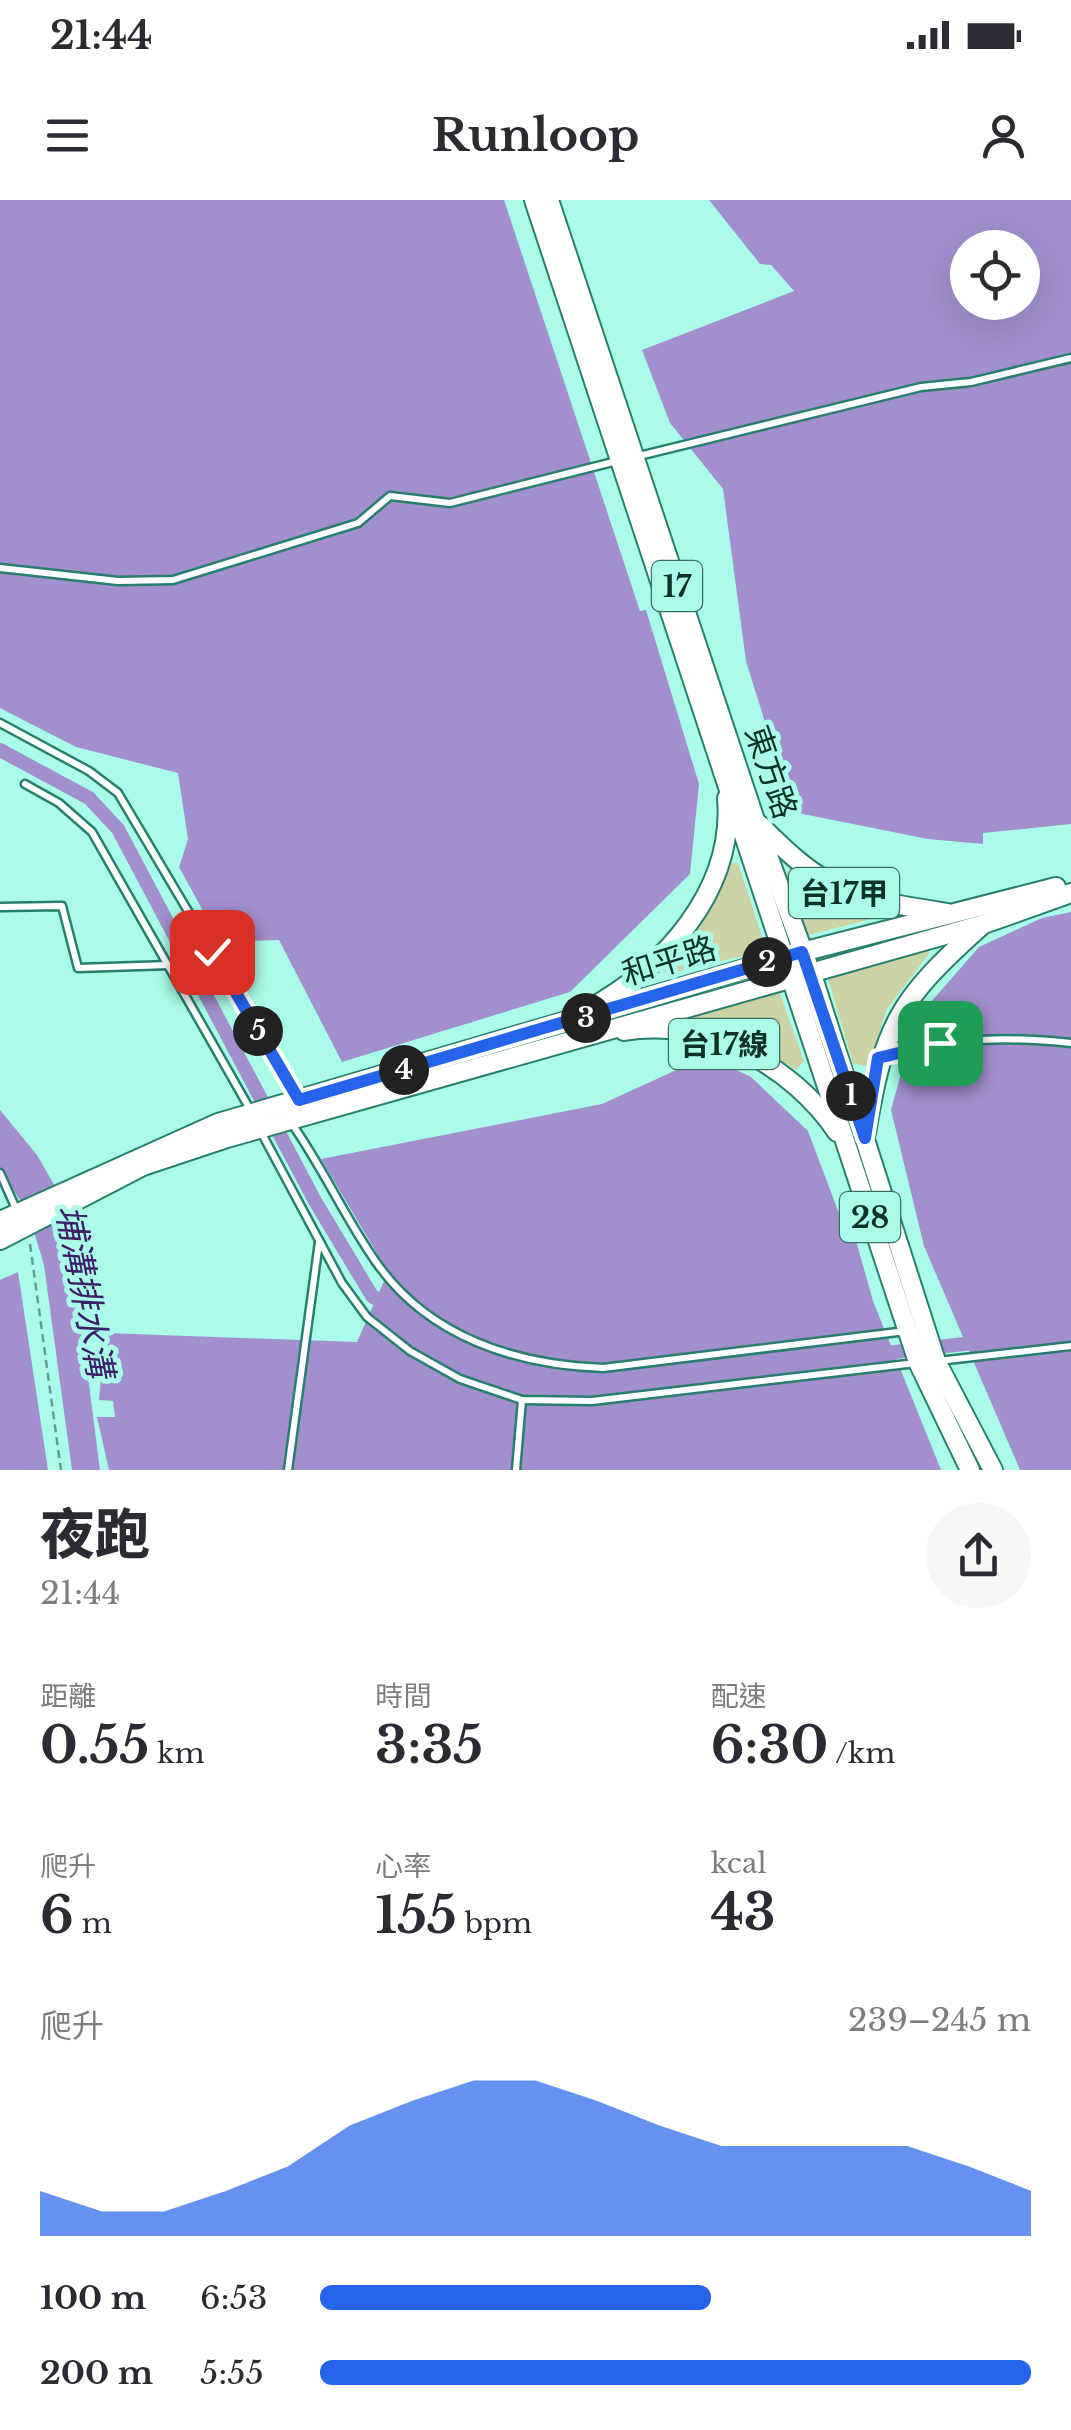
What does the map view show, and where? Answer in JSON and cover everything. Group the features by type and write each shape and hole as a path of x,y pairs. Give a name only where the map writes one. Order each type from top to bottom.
{"main road":[{"name":"東方路","path":"534,200 755,820 849,1150 917,1330"},
{"name":"東方路","path":"548,200 724,772 865,1138 927,1362 970,1470"},
{"path":"557,1035 652,969 682,935 720,857 728,810 724,772"},
{"name":"台17甲","path":"755,820 792,858 842,892 958,914"},
{"name":"和平路","path":"22,1216 260,1121 1071,883"},
{"name":"和平路","path":"796,964 984,924 1071,893"},
{"path":"865,1138 878,1058 898,1011 984,924"},
{"name":"台17線","path":"557,1035 636,1029 694,1034 734,1047 795,1083 816,1103 849,1150"},
{"path":"0,1221 22,1216"},
{"path":"0,1240 22,1216"},
{"name":"東方路","path":"927,1362 992,1470"}],"lane":[{"path":"0,568 118,581 173,580 358,523 390,496 450,503 921,387 960,384 1071,358"},
{"path":"0,723 90,771 118,793 377,1265 407,1299 450,1331 507,1354 553,1366 603,1368 917,1330"},
{"path":"25,784 59,803 92,832 260,1121 319,1241 367,1316 410,1351 460,1379 522,1400 592,1401 1071,1346"},
{"path":"0,907 62,906 78,968 169,965"},
{"path":"878,1058 970,1038 1011,1036 1071,1043"},
{"path":"0,1174 22,1216"},
{"path":"288,1470 319,1241"},
{"path":"516,1470 522,1400"}],"path":[{"path":"22,1216 37,1274 61,1470"}],"green space":[{"path":"738,863 762,936 751,954 667,974 662,970 690,933 728,864"},
{"path":"790,869 834,894 882,909 879,917 805,936 784,876"},
{"path":"929,945 929,954 887,1009 868,1066 853,1064 826,972"},
{"path":"777,985 804,1061 796,1070 738,1035 691,1021 690,1010"}],"shaded area":[{"path":"0,200 504,200 640,611 646,610 699,784 690,874 570,992 342,1062 279,940 220,942 179,867 188,839 178,773 76,747 0,708"},
{"path":"709,200 1071,200 1071,824 983,833 983,844 928,839 793,812 746,661 723,489 670,423 642,350 794,291 771,265 760,264"},
{"path":"1071,912 1071,1470 1020,1470 924,1246 891,1110 916,1019 979,947 1042,918"},
{"path":"707,1056 751,1077 808,1131 843,1224 851,1223 873,1301 941,1470 109,1470 97,1417 115,1417 113,1401 99,1400 105,1333 357,1342 388,1272 321,1159 602,1104"},
{"path":"0,1110 37,1155 76,1223 85,1353 100,1470 72,1470 44,1265 28,1212 0,1170"},
{"path":"18,1272 48,1470 0,1470 0,1280"}],"waterway":[{"path":"0,750 89,798 118,829 315,1201 372,1296 389,1307"},
{"path":"878,1354 981,1342"}],"route":[{"path":"212,952 299,1100 555,1028 802,952 865,1138 878,1058 940,1043"}],"water label":[{"name":"埔溝排水溝","path":"85,1291"}]}
